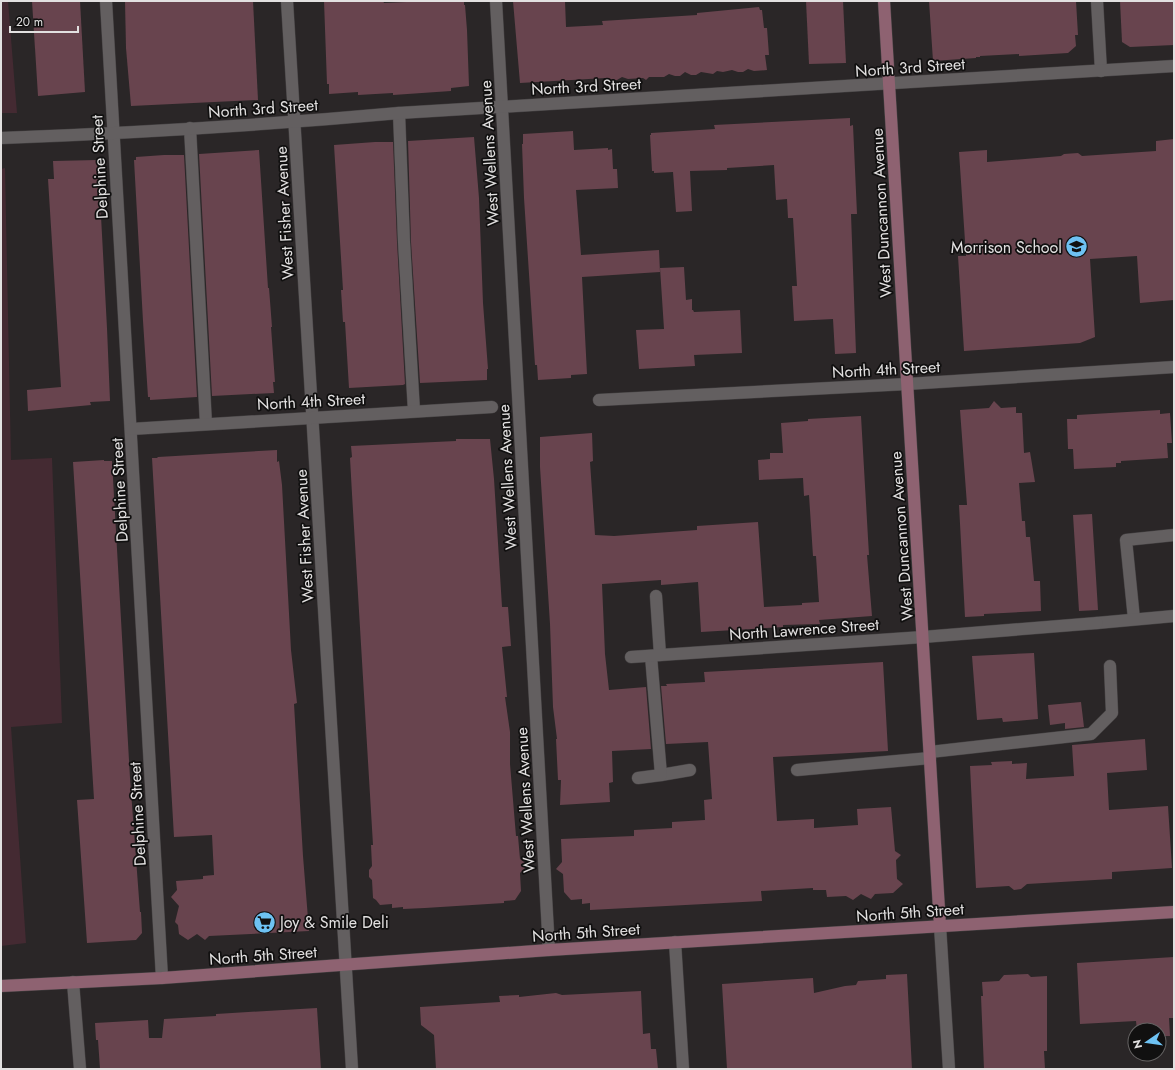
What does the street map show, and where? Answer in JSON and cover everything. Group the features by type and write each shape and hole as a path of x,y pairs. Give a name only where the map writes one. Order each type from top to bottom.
{"street":[{"name":"Delphine Street","path":"106,1 162,978"},
{"name":"West Fisher Avenue","path":"287,1 352,1069"},
{"name":"West Wellens Avenue","path":"496,1 549,950"},
{"name":"West Duncannon Avenue","path":"884,1 949,1069"},
{"path":"1097,1 1101,71"},
{"name":"North 3rd Street","path":"1,138 113,134 190,128 295,123 399,113 1174,66"},
{"path":"399,113 404,242 414,411"},
{"path":"190,128 206,424"},
{"name":"North 4th Street","path":"599,400 907,384 1174,367"},
{"name":"North 4th Street","path":"131,429 492,407"},
{"path":"1134,619 1126,540 1174,535"},
{"path":"656,596 656,655 661,775"},
{"name":"North Lawrence Street","path":"631,657 923,637 1174,616"},
{"path":"797,770 930,755 1091,734 1112,713 1110,666"},
{"path":"638,778 690,770"},
{"name":"North 5th Street","path":"1,986 162,978 346,966 549,950 1174,912"},
{"path":"675,942 683,1069"},
{"path":"73,982 80,1069"}],"shaded area":[{"path":"1,1 8,1 17,113 1,113"},
{"path":"5,168 11,460 52,458 62,723 11,727 26,943 1,946 1,169"}],"building":[{"path":"32,1 80,1 85,92 38,96"},
{"path":"125,1 253,1 258,100 131,106 126,48"},
{"path":"324,1 383,1 384,3 464,1 467,30 469,86 451,88 451,91 393,95 393,93 358,95 358,92 329,94 329,84 327,84"},
{"path":"513,1 565,1 566,27 603,25 602,21 697,15 697,13 759,7 760,10 762,10 764,28 767,28 769,55 765,55 767,70 754,71 748,69 743,72 732,70 723,72 717,71 713,74 701,72 696,75 691,75 685,72 680,76 669,74 664,77 649,77 646,80 643,78 628,79 622,77 617,80 606,78 520,83"},
{"path":"806,1 843,1 846,63 809,64"},
{"path":"929,1 1076,1 1078,35 1075,35 1076,46 1068,53 1019,56 1019,54 980,56 976,58 933,61"},
{"path":"1120,1 1174,1 1174,45 1130,47 1122,42"},
{"path":"850,118 850,126 853,125 857,214 851,214 856,353 835,354 833,319 794,321 792,286 797,286 793,218 788,218 787,199 776,200 774,165 727,168 727,170 690,171 692,211 676,212 673,172 654,173 654,171 652,171 650,135 651,133 715,129 714,125"},
{"path":"573,131 574,150 612,149 613,169 617,169 618,188 576,190 581,255 659,250 660,272 582,277 587,374 571,375 571,378 538,380 537,365 535,365 524,198 523,134"},
{"path":"474,137 479,198 483,303 488,369 487,380 420,383 411,242 408,141"},
{"name":"Morrison School","path":"1174,139 1174,300 1140,303 1137,256 1090,259 1095,337 1080,343 964,351 958,256 966,256 959,152 987,150 987,162 1061,156 1064,154 1078,153 1082,156 1156,151 1156,141"},
{"path":"393,142 405,384 349,388 345,322 343,322 341,290 343,290 334,145"},
{"path":"259,150 272,327 275,382 273,382 274,393 212,396 199,154"},
{"path":"184,155 197,397 150,400 150,397 148,397 134,160 136,160 136,157"},
{"path":"97,160 110,401 90,402 91,405 28,411 27,390 61,387 48,179 54,179 53,161"},
{"path":"684,267 686,300 692,299 692,310 694,312 740,310 742,353 694,355 695,366 639,369 636,330 664,329 660,268"},
{"path":"994,401 1001,408 1016,407 1016,413 1022,413 1024,453 1030,452 1035,482 1019,483 1022,521 1025,521 1026,537 1030,537 1034,581 1040,581 1041,611 984,614 984,616 965,617 959,505 967,505 960,410 989,408"},
{"path":"1160,410 1160,414 1170,413 1172,443 1167,443 1168,458 1121,461 1121,463 1116,463 1116,467 1074,469 1073,449 1068,449 1067,419 1077,419 1077,415"},
{"path":"861,416 869,555 867,555 872,616 819,620 820,624 783,625 783,627 701,632 698,582 661,585 661,580 602,584 605,654 609,690 646,687 651,749 612,751 613,782 609,783 610,802 560,805 561,780 558,780 557,739 553,707 550,624 540,467 540,437 592,433 593,461 590,462 595,535 614,536 697,530 697,526 758,522 764,607 802,605 802,603 819,602 816,556 813,556 809,495 804,496 803,478 759,480 758,460 770,459 770,453 783,453 781,423 808,421 808,419"},
{"path":"456,439 490,439 502,607 508,607 511,646 502,647 507,697 505,697 510,732 510,764 516,836 518,836 520,859 528,865 520,873 521,891 515,900 504,901 504,903 403,909 403,907 392,908 392,904 380,905 373,898 372,880 369,877 369,870 372,866 371,845 373,845 350,458 352,457 351,446 456,441"},
{"path":"277,450 277,462 279,461 282,485 291,650 297,703 294,704 309,931 209,936 205,940 197,934 188,940 179,934 178,925 175,922 179,906 171,897 177,890 176,881 203,879 203,876 214,875 212,835 174,837 152,458"},
{"path":"104,460 112,461 130,778 142,933 136,940 87,943 77,800 94,799 73,462"},
{"path":"1092,514 1098,610 1079,611 1073,515"},
{"path":"1034,653 1038,719 1003,722 1002,718 977,720 972,656"},
{"path":"883,662 888,751 773,757 777,821 814,819 814,828 858,825 857,809 891,807 895,851 901,855 896,860 897,879 903,884 893,893 875,894 871,899 861,894 853,900 846,896 827,897 826,890 813,890 813,888 761,891 762,901 590,910 590,903 582,904 582,899 571,900 564,892 563,874 556,869 562,862 561,839 634,836 634,830 672,828 672,822 705,820 704,800 712,799 708,742 666,744 661,686 667,686 666,684 705,682 704,672"},
{"path":"1081,702 1084,727 1065,729 1065,723 1050,725 1048,705"},
{"path":"1145,739 1147,770 1107,773 1109,810 1168,806 1172,868 1112,872 1112,879 1027,884 1021,889 1014,890 1009,886 976,888 970,766 992,765 991,762 1012,761 1012,764 1027,763 1026,779 1074,776 1072,745"},
{"path":"1174,957 1174,1018 1169,1018 1170,1036 1167,1036 1167,1022 1136,1021 1080,1024 1077,963"},
{"path":"907,974 912,1069 727,1069 722,984 813,978 814,993 856,985 858,981 886,979 886,975"},
{"path":"1028,974 1031,977 1047,976 1047,1051 1044,1051 1045,1069 984,1069 981,996 983,996 982,982 999,981 1004,975"},
{"path":"641,991 643,1034 650,1033 651,1049 656,1049 658,1069 436,1069 434,1035 421,1025 420,1007 500,1002 499,996 519,995 519,997 556,993 562,995"},
{"path":"317,1008 321,1069 100,1069 95,1023 148,1020 149,1038 162,1038 164,1019 216,1016 216,1014"}],"place":[{"name":"Morrison School","path":"1077,247"},
{"name":"Joy & Smile Deli","path":"265,922"}]}
